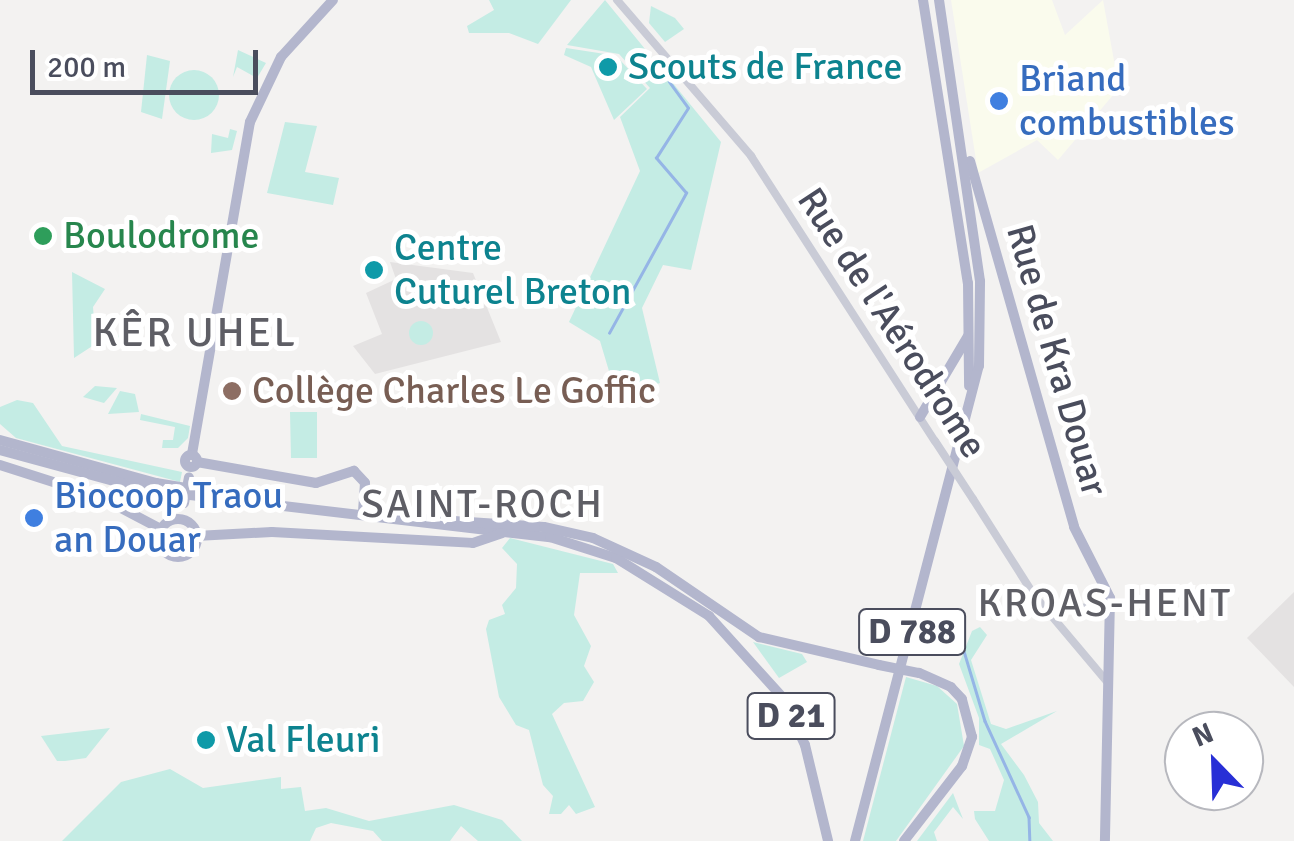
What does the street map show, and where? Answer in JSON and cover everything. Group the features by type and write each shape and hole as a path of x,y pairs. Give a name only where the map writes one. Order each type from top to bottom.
{"main road":[{"path":"181,519 250,122 281,57 332,0"},
{"name":"D 788","path":"923,0 971,330 967,422"},
{"name":"D 788","path":"855,841 967,422 981,313 959,123 939,0"},
{"name":"Rue de Kra Douar","path":"959,123 1074,527 1112,608"},
{"path":"920,417 971,330"},
{"path":"0,431 26,448"},
{"name":"D 21","path":"0,440 156,483 364,515 544,527 620,548 758,637 919,673 951,687 962,699 972,736 962,766 904,841"},
{"name":"D 21","path":"0,450 146,490 550,538 616,558 685,597 747,652 783,698 804,746 828,841"},
{"path":"0,465 100,498 161,529"},
{"path":"192,465 316,483 354,471 365,483 364,515"},
{"path":"161,529 181,519"},
{"path":"181,519 196,536 368,537 473,543 502,532"},
{"path":"161,529 161,546 175,556 191,551 196,536"},
{"path":"1104,841 1112,608"}],"street":[{"name":"Rue de l'Aérodrome","path":"617,0 751,156 1046,607 1109,684"},
{"path":"1046,607 1112,608"}],"shaded area":[{"path":"951,0 1052,0 1065,35 1103,0 1119,88 1058,160 1037,140 978,173"},
{"path":"390,262 473,273 501,342 375,374 353,346 382,334 366,293 396,279"},
{"path":"1294,592 1294,687 1247,638"}],"green space":[{"path":"489,0 571,0 538,44 509,33 469,33 467,26 494,10"},
{"path":"605,0 721,142 691,270 663,265 642,308 660,383 617,398 600,341 569,322 640,171 620,117 650,88 619,54 567,45"},
{"path":"651,6 675,18 684,29 665,42 649,23"},
{"path":"566,48 605,54 598,67 607,78 620,60 647,89 614,120 591,67 564,55"},
{"path":"238,50 266,63 257,78 237,67 233,77"},
{"path":"147,55 170,61 162,119 141,112"},
{"path":"194,70 212,77 219,95 212,113 194,120 176,113 169,95 176,77"},
{"path":"285,122 317,126 305,172 339,178 333,205 267,193"},
{"path":"230,129 237,131 232,150 211,153 212,134 228,138"},
{"path":"72,272 105,289 93,307 95,333 121,336 129,325 137,326 115,346 97,343 74,358"},
{"path":"421,321 433,333 421,345 409,333"},
{"path":"95,386 117,388 104,403 83,397"},
{"path":"120,391 135,394 139,412 108,414"},
{"path":"17,400 33,403 62,446 182,472 180,482 16,438 0,424 0,407"},
{"path":"290,412 317,412 317,458 291,458"},
{"path":"141,414 190,426 188,438 178,448 162,448 163,440 173,440 175,427 140,420"},
{"path":"510,538 613,564 618,573 580,573 574,615 591,646 584,666 594,682 583,701 564,703 552,714 595,807 576,814 569,805 561,814 549,814 553,796 543,785 529,730 516,725 499,697 486,629 489,620 505,614 502,605 516,588 517,564 502,548"},
{"path":"980,627 987,635 971,660 991,724 1006,729 1057,711 1001,744 1024,775 1038,802 1039,823 1053,841 989,841 975,819 974,811 995,811 1004,780 990,749 979,745 979,718 959,664 972,631"},
{"path":"753,642 802,654 807,662 779,678"},
{"path":"906,677 937,686 957,704 964,746 896,841 863,841"},
{"path":"110,728 86,758 65,761 57,761 41,736"},
{"path":"170,769 203,788 281,777 281,789 301,787 305,811 326,808 369,821 454,805 502,820 522,841 478,841 461,826 450,841 382,841 373,831 331,823 316,828 310,841 62,841 121,782"},
{"path":"953,793 963,819 953,807 934,832 937,841 917,841"}],"waterway":[{"path":"609,333 686,193 656,158 688,108 669,82"},
{"path":"964,651 985,721 1029,817 1030,841"}],"place":[{"name":"Scouts de France","path":"608,67"},
{"name":"Briand combustibles","path":"999,101"},
{"name":"Boulodrome","path":"43,236"},
{"name":"Centre Cuturel Breton","path":"374,270"},
{"name":"Collège Charles Le Goffic","path":"232,391"},
{"name":"Biocoop Traou an Douar","path":"34,518"},
{"name":"Val Fleuri","path":"206,740"}],"district":[{"name":"KÊR UHEL","path":"195,333"},
{"name":"SAINT-ROCH","path":"483,504"},
{"name":"KROAS-HENT","path":"1105,603"}]}
